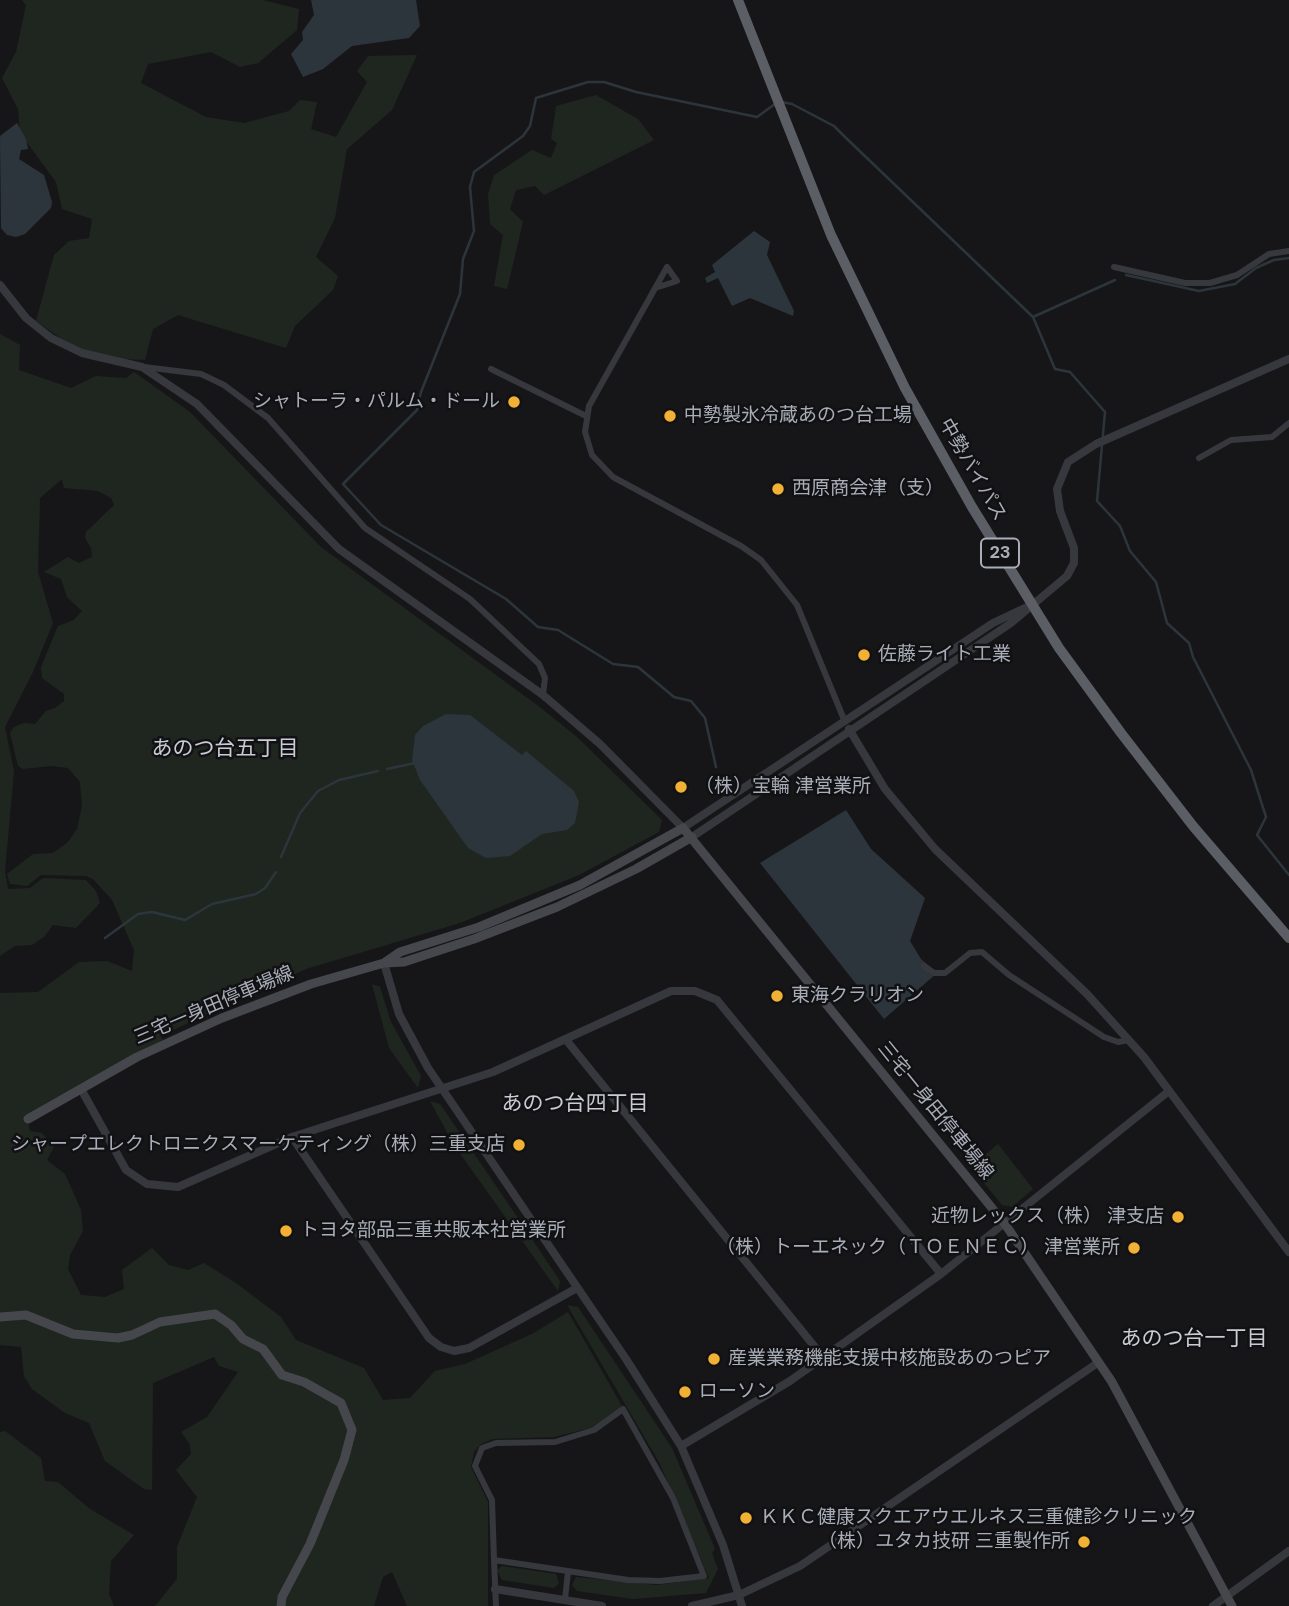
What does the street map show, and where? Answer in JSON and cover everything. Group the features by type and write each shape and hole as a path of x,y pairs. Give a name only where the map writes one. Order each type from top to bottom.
{"highway":[{"name":"中勢バイパス","path":"738,0 784,122 831,235 905,388 1031,605 1121,733 1185,816 1289,938"}],"main road":[{"name":"三宅一身田停車場線","path":"384,963 400,952 480,927 580,885 683,828 1004,1224 1100,1362 1165,1476 1232,1606"},
{"name":"三宅一身田停車場線","path":"28,1119 137,1058 222,1018 310,984 384,963 404,962 557,907 635,869 692,837"},
{"path":"0,1317 26,1315 73,1334 118,1338 145,1330 160,1322 215,1314 231,1325 243,1339 263,1349 282,1375 304,1382 341,1403 352,1430 344,1460 310,1544 285,1590 281,1606"}],"street":[{"path":"1115,267 1200,284 1232,277 1269,254 1289,251"},
{"path":"0,285 33,324 59,343 94,357 142,367 201,374 224,385 268,418 365,528 470,599 538,664 545,678 543,695"},
{"path":"655,288 586,416 589,448 606,472 741,545 777,578 797,605 845,722 885,789 935,849 1087,994 1129,1040 1289,1252"},
{"path":"692,837 1012,623 1063,580 1074,562 1072,539 1057,500 1059,479 1068,462 1096,444 1289,359"},
{"path":"142,367 197,404 348,557 543,695 600,744 683,828 993,622 1031,605"},
{"path":"491,369 586,416"},
{"path":"1199,458 1231,440 1272,438 1289,423"},
{"path":"924,966 934,973 945,973 970,953 982,952 1009,975 1104,1037 1118,1042 1129,1040"},
{"path":"384,963 407,1032 441,1088 681,1446 723,1545 742,1606"},
{"path":"81,1088 122,1165 136,1178 154,1186 171,1188 189,1184 292,1137 493,1072 567,1041 671,991 695,991 717,1000 941,1274"},
{"path":"567,1041 823,1357"},
{"path":"681,1446 734,1416 941,1274 1169,1091"},
{"path":"292,1137 429,1338 440,1348 454,1351 469,1348 577,1288"},
{"path":"693,1606 739,1595 800,1566 1100,1362"},
{"path":"494,1560 628,1580 660,1581 704,1576 673,1498 623,1409 594,1430 555,1442 495,1443 482,1448 475,1466 492,1500 494,1560 495,1589 496,1606"},
{"path":"1213,1606 1289,1550"},
{"path":"564,1603 568,1572"},
{"path":"495,1589 564,1603 602,1606"}],"shaded area":[{"path":"22,0 263,0 299,9 297,30 258,63 240,67 211,52 148,64 141,83 206,117 244,123 289,111 300,100 317,102 311,129 336,137 367,82 357,71 368,56 417,55 392,110 347,149 335,218 316,257 338,276 333,290 295,326 286,348 178,315 153,329 145,360 99,358 69,344 36,321 54,255 69,241 89,238 92,219 62,209 56,182 20,133 18,109 2,78 16,52 26,5"},
{"path":"311,0 416,0 420,26 409,38 352,46 323,69 303,77 291,54 303,40 302,32 314,15"},
{"path":"596,95 638,119 654,140 544,195 535,186 516,190 510,209 523,222 507,289 494,286 503,235 490,224 488,194 494,175 532,150 551,158 557,143 551,139 556,106"},
{"path":"17,123 28,149 21,150 19,159 44,175 52,202 51,208 25,234 16,237 7,235 1,228 0,136"},
{"path":"754,231 770,242 767,255 794,311 793,316 750,298 732,306 718,278 707,283 705,278 715,272 712,265"},
{"path":"0,334 20,345 19,370 71,388 96,376 126,378 134,372 190,412 321,547 576,736 662,820 659,832 579,875 460,923 306,969 160,1036 163,1040 27,1117 30,1131 42,1133 54,1147 47,1160 65,1174 81,1210 83,1231 70,1255 68,1269 81,1295 105,1297 124,1289 122,1270 152,1248 169,1265 188,1270 204,1263 281,1317 296,1340 364,1368 383,1400 410,1398 435,1371 465,1364 532,1334 568,1312 622,1406 594,1427 554,1437 493,1439 481,1444 474,1452 471,1467 488,1502 488,1606 407,1606 392,1572 383,1577 374,1606 155,1606 177,1579 177,1547 197,1497 176,1470 191,1454 189,1443 181,1432 207,1417 238,1372 219,1366 214,1357 153,1383 152,1490 144,1489 105,1461 89,1423 65,1413 32,1389 24,1376 21,1347 0,1345 0,993 38,992 79,962 107,961 132,971 134,950 112,900 93,879 86,876 41,875 27,886 10,884 7,874 33,854 53,853 68,842 77,829 82,806 80,782 68,768 51,766 23,769 18,766 10,733 14,727 24,723 35,724 46,711 64,701 64,694 42,678 41,667 58,626 74,620 82,611 67,597 61,579 44,572 68,557 79,563 92,557 91,548 85,538 86,532 114,505 111,498 98,491 64,488 62,479 40,498 38,572 53,623 33,672 5,727 14,771 5,871 8,889 30,888 43,878 86,880 96,891 100,903 76,928 53,925 44,937 32,945 15,946 0,956"},
{"path":"446,714 470,715 522,755 526,751 574,791 579,802 575,823 567,830 542,834 510,856 486,858 468,848 420,780 412,760 415,735 423,726"},
{"path":"846,810 871,849 925,898 910,941 921,959 937,973 884,1019 760,863"},
{"path":"372,984 380,987 391,1022 421,1076 418,1088 389,1048"},
{"path":"430,1101 440,1104 505,1199 560,1281 558,1291 454,1145"},
{"path":"998,1144 1033,1189 1012,1207 1002,1205 971,1167"},
{"path":"567,1305 578,1307 672,1448 715,1549 712,1553 718,1569 706,1593 633,1599 577,1591 572,1585 576,1577 656,1585 709,1578 659,1462"},
{"path":"5,1431 41,1458 45,1481 58,1482 90,1509 134,1535 111,1561 109,1594 114,1606 0,1606 0,1432"},
{"path":"502,1566 556,1574 559,1583 554,1588 502,1580 497,1570"}],"waterway":[{"path":"716,767 705,718 691,701 674,697 638,667 613,664 558,630 538,627 506,599 381,525 343,484 417,410 421,392 460,294 463,259 474,231 470,187 474,172 523,136 530,126 536,98 588,82 604,82 636,92 757,117 775,104"},
{"path":"781,102 792,104 834,126 1033,317 1055,369 1070,372 1105,412 1097,501 1120,526 1130,551 1156,582 1167,623 1189,643 1193,657 1251,770 1266,817 1257,835 1289,875"},
{"path":"1126,275 1199,291 1235,284 1256,268 1274,260 1289,258"},
{"path":"1033,317 1115,280"},
{"path":"387,769 415,763"},
{"path":"281,857 300,813 318,791 339,780 378,771"},
{"path":"105,938 138,914 152,912 185,920 212,904 256,894 265,888 276,872"}],"place":[{"name":"シャトーラ・パルム・ドール","path":"514,402"},
{"name":"中勢製氷冷蔵あのつ台工場","path":"670,416"},
{"name":"西原商会津（支）","path":"778,489"},
{"name":"佐藤ライト工業","path":"864,655"},
{"name":"（株）宝輪 津営業所","path":"681,787"},
{"name":"東海クラリオン","path":"777,996"},
{"name":"シャープエレクトロニクスマーケティング（株）三重支店","path":"519,1145"},
{"name":"近物レックス（株） 津支店","path":"1178,1217"},
{"name":"トヨタ部品三重共販本社営業所","path":"286,1231"},
{"name":"（株）トーエネック（ＴＯＥＮＥＣ） 津営業所","path":"1134,1248"},
{"name":"産業業務機能支援中核施設あのつピア","path":"714,1359"},
{"name":"ローソン","path":"685,1392"},
{"name":"ＫＫＣ健康スクエアウエルネス三重健診クリニック","path":"746,1518"},
{"name":"（株）ユタカ技研 三重製作所","path":"1084,1542"}],"district":[{"name":"あのつ台五丁目","path":"225,749"},
{"name":"あのつ台四丁目","path":"575,1104"},
{"name":"あのつ台一丁目","path":"1194,1339"}]}
